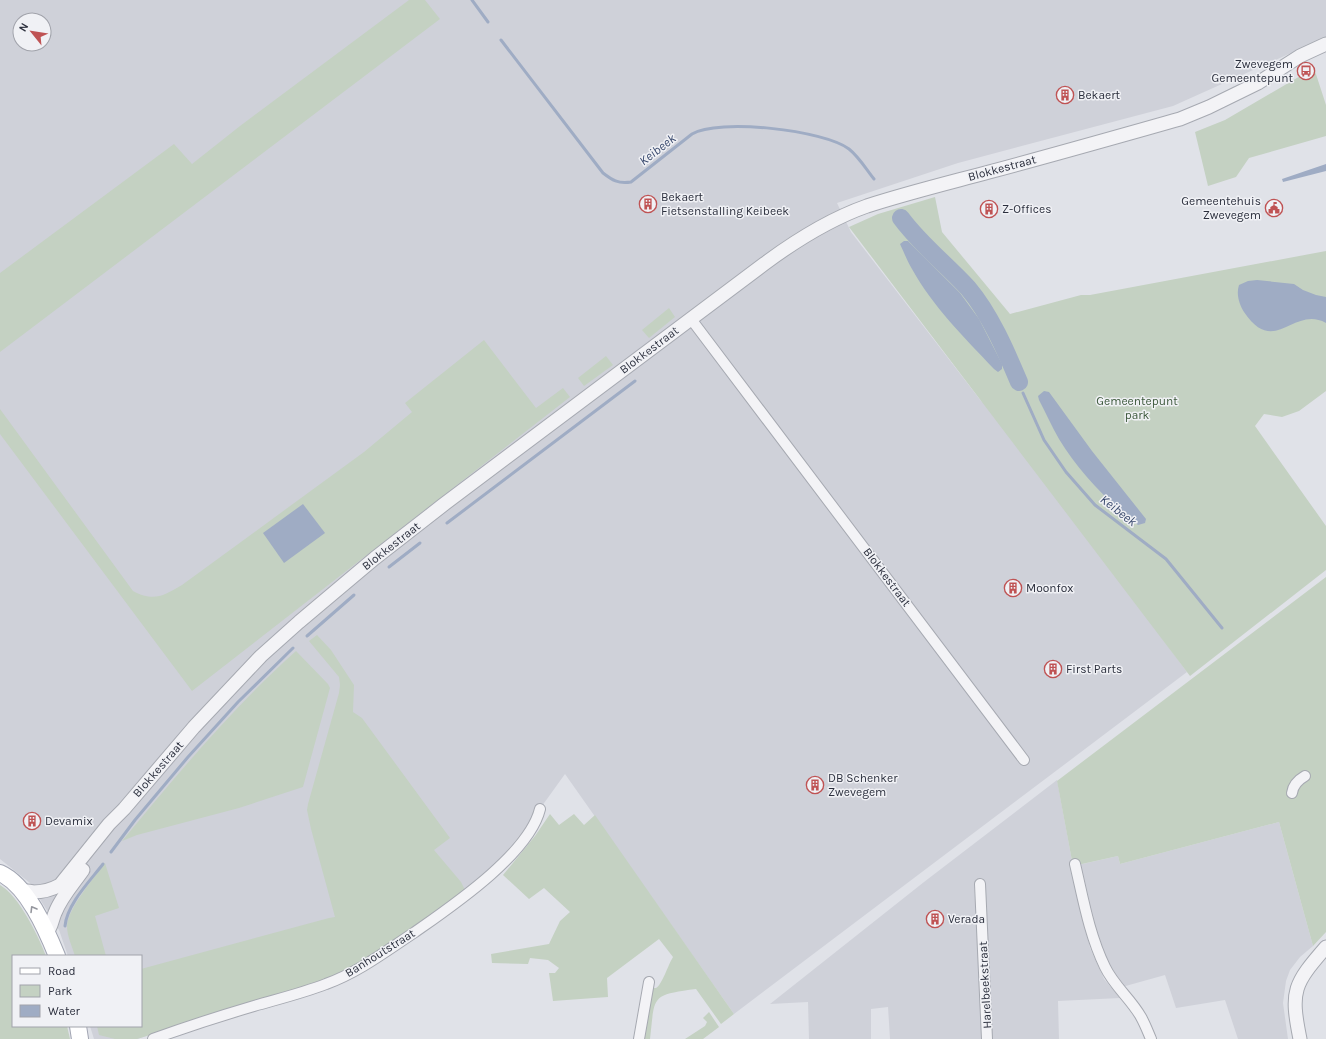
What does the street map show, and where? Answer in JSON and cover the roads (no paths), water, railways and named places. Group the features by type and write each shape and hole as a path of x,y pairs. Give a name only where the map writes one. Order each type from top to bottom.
{"main road":[{"path":"0,873 16,884 23,892 57,955"},
{"path":"78,1027 80,1039"}],"street":[{"name":"Blokkestraat","path":"23,892 27,890 45,892 60,885 109,824 124,809 225,693 261,656 334,591 443,505 691,318 764,264 813,232 866,206 901,195 1182,118 1209,107 1258,83 1300,56 1326,44"},
{"name":"Blokkestraat","path":"691,318 1024,760"},
{"path":"1292,793 1292,789 1298,781 1305,776"},
{"name":"Blokkestraat","path":"46,933 50,930 55,912 59,905 114,826 124,809"},
{"name":"Banhoutstraat","path":"153,1039 213,1018 327,984 359,969 450,908 500,867 531,829 537,820 540,809"},
{"path":"1075,864 1094,942 1106,968 1118,988 1141,1016 1150,1039"},
{"name":"Harelbeekstraat","path":"980,884 987,1039"},
{"path":"1300,1039 1295,1003 1297,988 1303,975 1326,947"},
{"path":"639,1039 649,982"}],"water":[{"path":"1326,164 1326,171 1283,182 1282,179"},
{"path":"904,241 908,241 960,293 979,319 1002,364 1002,369 998,372 961,334 920,283 900,244"},
{"path":"1257,280 1294,284 1303,290 1326,297 1326,323 1314,319 1304,320 1275,331 1265,331 1255,325 1242,309 1238,299 1238,292 1239,285 1248,281"},
{"path":"1044,391 1049,392 1092,451 1146,519 1145,523 1138,525 1127,516 1094,485 1075,463 1059,439 1039,400 1038,396"},
{"path":"303,504 325,533 284,563 263,533"}],"waterway":[{"name":"Keibeek","path":"472,0 488,22"},
{"name":"Keibeek","path":"501,40 603,173 616,181 631,182 692,134 705,129 724,127 771,128 818,136 836,142 853,152 874,179"},
{"path":"901,218 916,237 960,279 976,298 997,333 1019,382"},
{"path":"447,523 635,381"},
{"name":"Keibeek","path":"1023,393 1044,440 1066,472 1095,505 1166,559 1222,628"},
{"path":"389,567 420,543"},
{"path":"307,636 354,595"},
{"path":"111,852 135,820 188,757 238,702 293,648"},
{"path":"65,926 74,901 103,864"}],"place":[{"name":"Zwevegem Gemeentepunt","path":"1306,71"},
{"name":"Bekaert","path":"1065,95"},
{"name":"Bekaert Fietsenstalling Keibeek","path":"648,204"},
{"name":"Gemeentehuis Zwevegem","path":"1274,208"},
{"name":"Z-Offices","path":"989,209"},
{"name":"Moonfox","path":"1013,588"},
{"name":"First Parts","path":"1053,669"},
{"name":"DB Schenker Zwevegem","path":"815,785"},
{"name":"Devamix","path":"32,821"},
{"name":"Verada","path":"935,919"}],"park label":[{"name":"Gemeentepunt park","path":"1137,408"}]}
